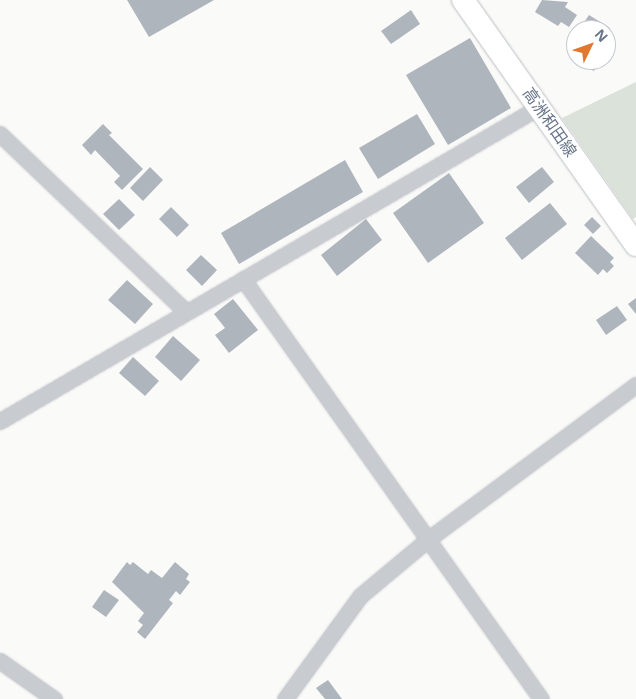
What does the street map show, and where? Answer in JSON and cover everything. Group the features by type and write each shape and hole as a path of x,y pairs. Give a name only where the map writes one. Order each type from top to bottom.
{"main road":[{"name":"高洲和田線","path":"463,0 636,245"}],"street":[{"path":"0,420 539,107"},
{"path":"0,134 186,312"},
{"path":"243,279 540,699"},
{"path":"285,699 360,596 427,540 636,385"},
{"path":"0,661 54,699"}],"shaded area":[{"path":"636,82 636,217 633,219 562,118"}],"building":[{"path":"127,0 214,0 149,37"},
{"path":"542,0 568,2 565,7 577,15 574,20 566,20 566,25 561,22 558,26 535,12"},
{"path":"411,10 420,24 391,44 381,31"},
{"path":"589,15 597,20 586,20"},
{"path":"470,38 511,108 448,145 406,75"},
{"path":"417,114 435,144 378,179 359,148"},
{"path":"103,124 112,133 109,135 143,169 122,190 114,182 120,176 95,150 91,155 82,145"},
{"path":"345,160 363,192 239,264 221,233"},
{"path":"150,167 163,180 143,201 130,188"},
{"path":"542,167 554,182 529,203 516,187"},
{"path":"449,173 484,223 428,263 393,213"},
{"path":"119,199 135,215 119,230 103,214"},
{"path":"550,203 567,224 522,260 505,238"},
{"path":"171,207 189,225 177,237 159,219"},
{"path":"592,217 601,226 593,234 584,225"},
{"path":"366,219 382,240 337,276 321,255"},
{"path":"591,236 614,258 610,262 614,266 607,273 603,269 598,275 575,253"},
{"path":"201,255 217,270 202,286 186,270"},
{"path":"127,280 153,304 135,324 108,300"},
{"path":"636,298 636,314 628,304"},
{"path":"233,299 258,330 229,353 215,335 225,328 214,314"},
{"path":"617,306 627,320 606,335 596,320"},
{"path":"173,336 200,360 181,381 155,357"},
{"path":"133,357 159,381 145,396 119,373"},
{"path":"127,562 130,565 133,562 148,574 151,570 162,578 175,562 189,574 186,579 190,582 180,595 176,591 169,600 173,603 145,639 137,632 143,625 138,621 144,613 112,582"},
{"path":"104,590 119,600 106,617 92,607"},
{"path":"328,680 342,699 325,699 316,688"}]}
